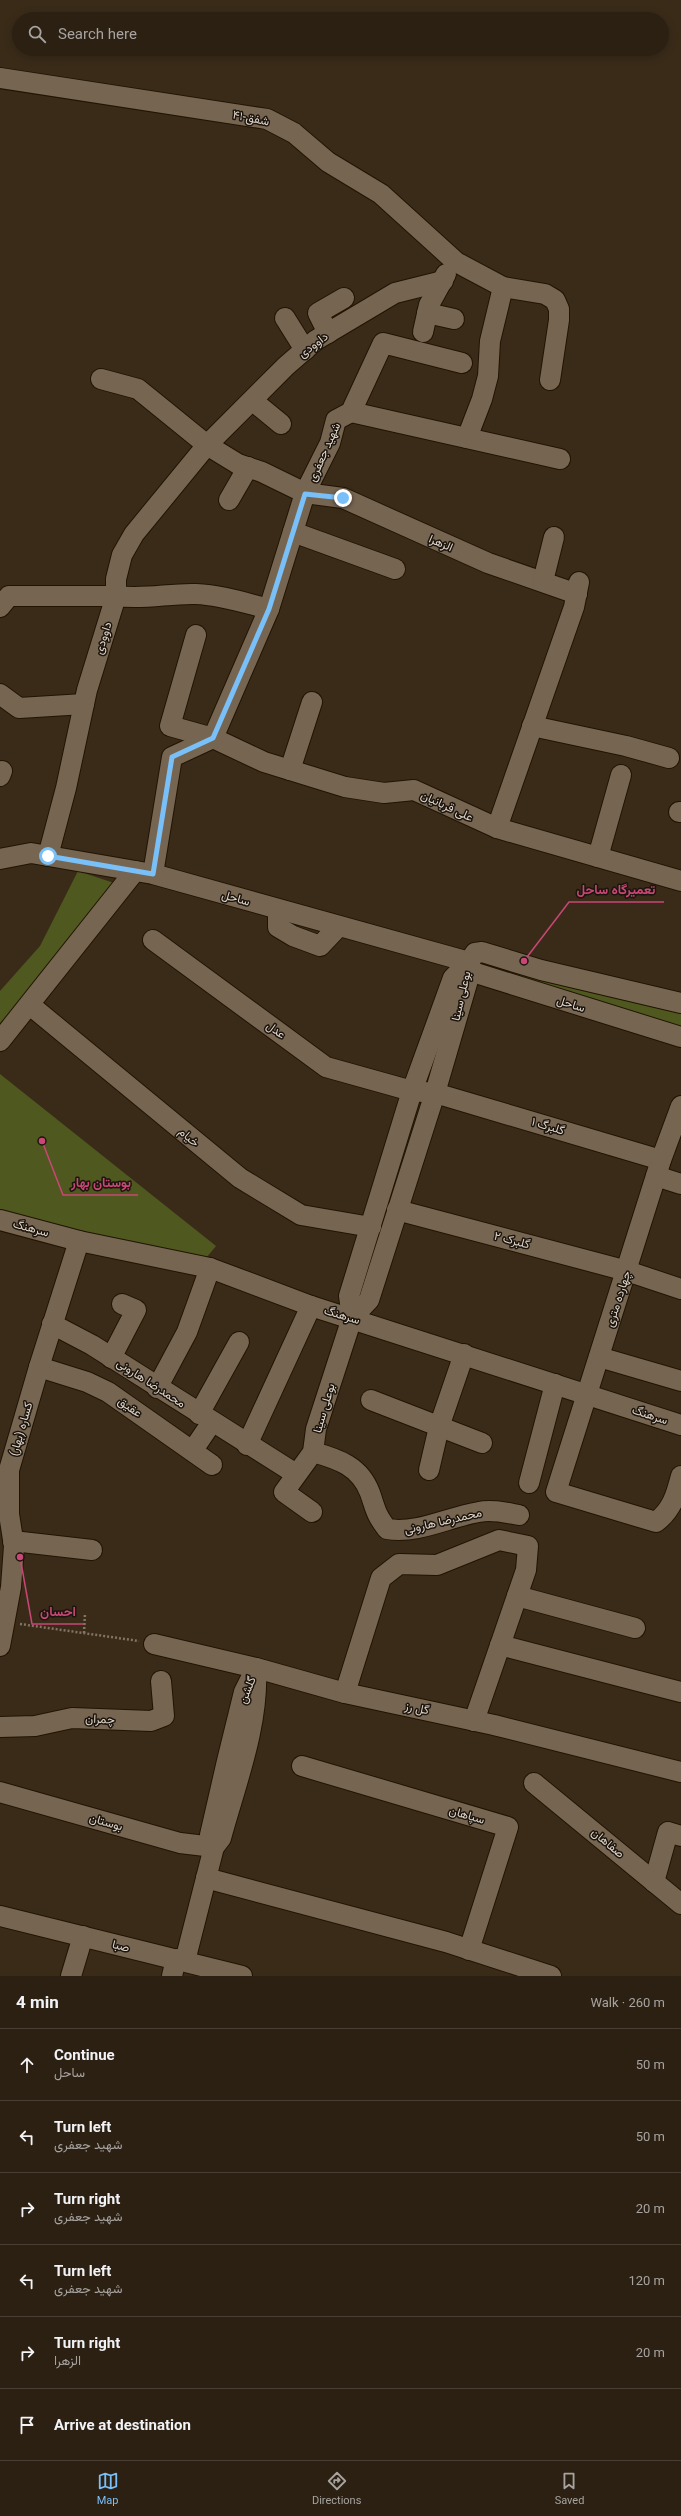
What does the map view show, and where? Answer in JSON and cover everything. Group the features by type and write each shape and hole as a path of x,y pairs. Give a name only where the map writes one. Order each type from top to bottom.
{"street":[{"name":"شفق-۴۱","path":"0,78 268,119 294,133 328,162 381,194 456,262 503,287 545,294 555,300 559,309 559,320 550,380"},
{"path":"454,319 425,322 443,281 456,262"},
{"name":"داوودی","path":"48,856 84,704 116,596 116,579 122,555 134,534 207,445 253,401 286,366 305,350 328,333 395,293 443,281"},
{"path":"467,438 482,400 488,376 490,341 503,287"},
{"path":"328,333 318,313 344,298"},
{"path":"285,318 305,350"},
{"name":"شهید جعفری","path":"213,738 269,609 305,494 330,443 336,420 351,412 383,342 462,362"},
{"path":"101,379 138,389 207,445 248,467 305,494"},
{"path":"253,401 281,424"},
{"path":"351,412 560,459"},
{"path":"229,500 248,467"},
{"name":"الزهرا","path":"305,494 343,498 488,563 543,581 578,588 574,607 497,828"},
{"path":"293,532 395,568"},
{"path":"543,581 554,536"},
{"path":"0,607 9,596 116,596 133,598 195,594 227,598 269,609"},
{"name":"علی قربانیان","path":"196,635 170,726 213,738 264,762 345,787 384,793 414,790 497,828 681,881"},
{"path":"0,694 19,708 84,704"},
{"path":"290,770 312,702"},
{"path":"532,726 626,746 669,758"},
{"path":"0,1041 144,873 172,757 213,738"},
{"path":"598,857 621,775"},
{"name":"ساحل","path":"0,859 31,853 144,873 469,962"},
{"name":"عدل","path":"153,940 326,1067 412,1091 435,1093"},
{"name":"ساحل","path":"681,1002 541,970 482,952 472,955 469,962 470,969 476,974 681,1037"},
{"name":"بوعلی سینا","path":"352,1318 349,1296 412,1091 453,978 469,962"},
{"name":"بوعلی سینا","path":"313,1452 316,1429 352,1318 369,1300 435,1093 468,980 469,962"},
{"name":"خیام","path":"30,1005 240,1178 301,1215 371,1227"},
{"name":"گلبرگ ۱","path":"435,1093 659,1168 681,1184"},
{"name":"چهارده متری","path":"680,1113 659,1168 556,1492 656,1522 667,1513 675,1499 681,1476"},
{"name":"گلبرک ۲","path":"397,1210 627,1271 681,1289"},
{"name":"سرهنگ","path":"0,1220 79,1241 210,1268 311,1306 681,1425"},
{"name":"کساره (بهار)","path":"0,1646 4,1622 6,1586 13,1541 5,1483 10,1470 8,1441 39,1367 79,1241"},
{"path":"157,1388 187,1332 210,1268"},
{"path":"111,1358 136,1310 122,1304"},
{"path":"247,1444 311,1306"},
{"name":"محمدرضا هارونی","path":"52,1324 111,1358 296,1474"},
{"path":"193,1450 239,1342"},
{"path":"429,1470 439,1427 464,1354"},
{"path":"599,1358 681,1381"},
{"name":"عقیق","path":"39,1367 87,1382 108,1392 193,1450 212,1465"},
{"path":"529,1484 555,1384"},
{"path":"371,1400 482,1443"},
{"path":"312,1512 284,1492 313,1452"},
{"name":"محمدرضا هارونی","path":"313,1452 342,1461 359,1473 370,1493 375,1514 387,1529 401,1531 429,1526 480,1511 519,1515"},
{"path":"345,1693 381,1578 399,1564 437,1565 499,1540 528,1546 526,1570 474,1721"},
{"path":"13,1541 92,1550"},
{"path":"517,1596 635,1628"},
{"name":"گل رز","path":"154,1644 256,1668 345,1693 474,1721 681,1772"},
{"path":"500,1645 681,1692"},
{"name":"گلشن","path":"178,1965 206,1878 214,1847 210,1835 244,1692 256,1668"},
{"name":"چمران","path":"0,1727 35,1726 72,1718 151,1721 164,1716 161,1681"},
{"name":"سپاهان","path":"302,1766 508,1827 469,1950"},
{"name":"صفاهان","path":"534,1783 681,1904"},
{"name":"بوستان","path":"0,1792 180,1843 214,1847"},
{"path":"654,1882 668,1832 681,1836"},
{"path":"206,1878 446,1942 551,1976"},
{"name":"صبا","path":"0,1916 83,1936 178,1965 242,1976"},
{"path":"71,1976 83,1936"}],"path":[{"path":"84,1633 85,1613"},
{"path":"4,1622 154,1644"}],"green space":[{"path":"78,871 117,884 0,1029 0,991 40,946"},
{"path":"493,966 681,1009 681,1030 488,968"},
{"path":"0,1074 216,1246 202,1263 0,1209"}],"place":[{"name":"تعمیرگاه ساحل","path":"524,961"},
{"name":"بوستان بهار","path":"42,1141"},
{"name":"احسان","path":"20,1557"}],"route":[{"path":"48,856 153,874 172,757 213,738 269,609 305,494 343,498"}]}
